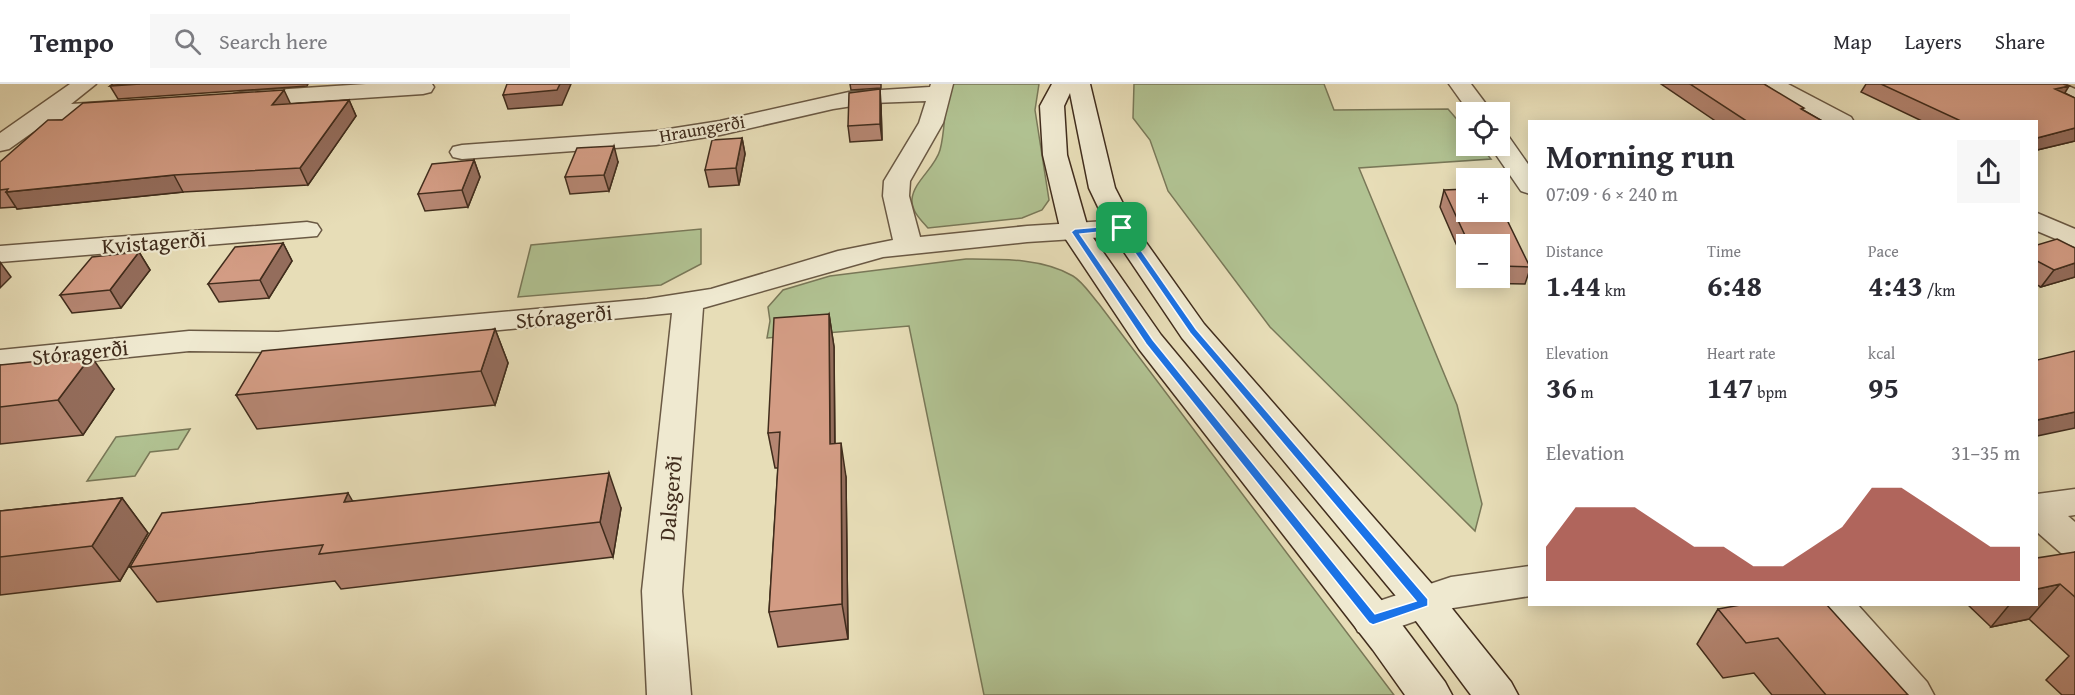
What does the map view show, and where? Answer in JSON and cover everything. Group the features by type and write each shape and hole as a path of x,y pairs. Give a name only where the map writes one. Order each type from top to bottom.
{"street":[{"path":"0,144 85,84"},
{"path":"1063,84 1052,106 1054,155 1075,232 1150,342 1373,620 1430,695"},
{"path":"1079,84 1102,188 1122,228 1193,331 1424,602 1496,695"},
{"path":"1460,84 1473,102"},
{"path":"1771,84 1839,120"},
{"path":"2045,84 2075,97"},
{"path":"221,100 423,87"},
{"path":"908,246 896,196 897,181 931,123 941,89"},
{"name":"Hraungerði","path":"462,152 654,138 720,128 847,99 941,89"},
{"path":"43,113 138,106"},
{"path":"1510,156 1528,183"},
{"path":"2038,220 2075,239"},
{"name":"Stóragerði","path":"0,360 189,341 287,342 647,308 688,302 745,288 848,257 908,246 1122,228"},
{"name":"Kvistagerði","path":"0,254 307,230"},
{"name":"Dalsgerði","path":"669,695 662,591 688,302"},
{"path":"2038,509 2075,502"},
{"path":"2038,510 2075,543"},
{"path":"1373,620 1451,593 1528,581"},
{"path":"1834,606 1912,695"}],"green space":[{"path":"951,84 1039,84 1035,110 1049,200 1042,210 1022,218 928,228 917,215 912,199 920,180 934,163 940,150"},
{"path":"1134,84 1324,84 1334,110 1448,109 1456,118 1456,156 1488,156 1491,159 1359,168 1457,405 1482,504 1475,531 1270,327 1168,191 1150,140 1133,118"},
{"path":"701,229 701,264 661,285 518,297 531,245"},
{"path":"966,259 1034,263 1061,270 1080,282 1099,304 1394,695 984,695 909,326 767,338 770,321 768,307 783,290 830,276"},
{"path":"190,429 178,449 150,452 135,476 87,481 116,437"}],"building":[{"path":"113,84 140,84 110,86"},
{"path":"507,84 560,84 557,90 503,95"},
{"path":"1690,84 1764,84 1820,120 1745,120"},
{"path":"1881,84 2063,84 2069,86 2055,89 2075,98 2075,128 2038,138 2038,120 1959,120"},
{"path":"880,89 880,124 848,126 849,93"},
{"path":"284,90 272,105 349,100 300,168 174,175 6,192 8,189 0,190 0,162 48,120 62,120 83,103"},
{"path":"742,138 736,168 705,170 712,140"},
{"path":"614,146 604,175 565,177 577,148"},
{"path":"474,160 462,190 418,194 432,164"},
{"path":"1456,189 1456,216 1444,190"},
{"path":"1459,222 1508,222 1528,267 1510,266 1510,234 1464,234"},
{"path":"2057,239 2075,248 2075,263 2054,270 2038,262 2038,245"},
{"path":"283,243 260,280 208,284 235,247"},
{"path":"139,252 110,290 60,295 92,257"},
{"path":"829,314 830,444 841,443 842,604 769,612 780,432 768,433 774,318"},
{"path":"495,329 481,371 236,395 262,351"},
{"path":"2075,351 2075,412 2038,420 2038,360"},
{"path":"91,356 58,400 0,407 0,365"},
{"path":"609,473 600,522 319,554 323,545 130,567 162,513 348,493 344,502"},
{"path":"122,498 92,546 0,557 0,511"},
{"path":"2075,552 2075,597 2060,584 2038,589 2038,558"},
{"path":"1735,606 1828,606 1908,695 1826,695 1778,638 1746,643 1718,609"}],"route":[{"path":"1122,228 1193,331 1424,602 1373,620 1150,342 1075,232 1122,228"}]}
